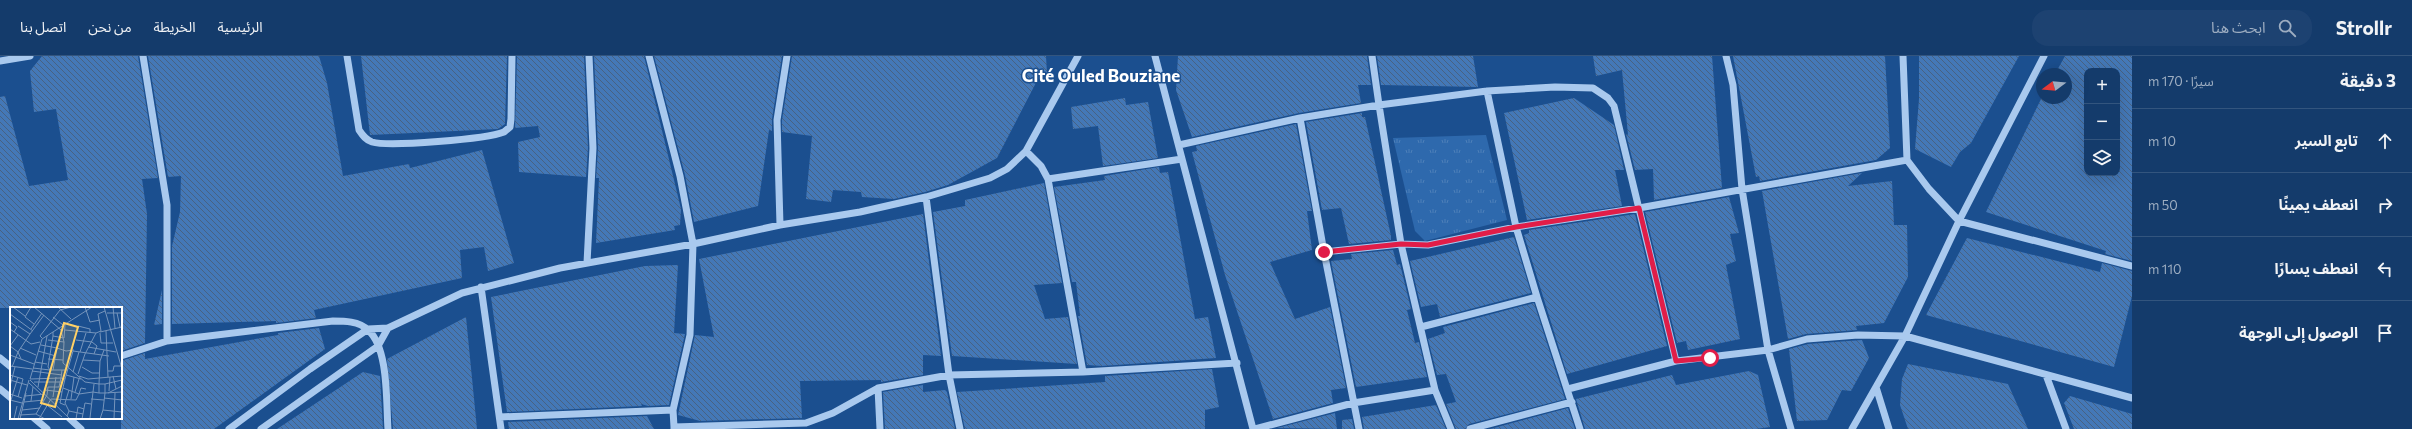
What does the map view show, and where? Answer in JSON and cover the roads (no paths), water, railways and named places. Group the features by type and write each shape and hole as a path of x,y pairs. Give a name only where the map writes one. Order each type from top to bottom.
{"street":[{"path":"0,61 30,56"},
{"path":"143,56 167,205 167,341"},
{"path":"347,56 359,130 365,139 380,144 450,140 504,132 510,127 511,120 512,56"},
{"path":"587,263 593,148 589,56"},
{"path":"649,56 680,176 693,244 690,335 674,410 674,428 806,423 833,414 878,388 949,375 1083,372 1237,363"},
{"path":"780,225 777,120 786,56"},
{"path":"122,356 167,341 333,321 352,322 368,329 388,328 462,293 481,287 587,263 693,244 780,225 860,212 926,197 990,178 1007,169 1026,151 1078,56"},
{"path":"1155,56 1180,145 1182,159 1254,429 1353,403 1435,390"},
{"path":"1372,56 1401,244 1435,390 1450,429"},
{"path":"1726,56 1733,85 1742,189 1768,350 1791,429"},
{"path":"1903,56 1908,160 1929,189 1959,221 2132,266"},
{"path":"1852,429 1905,336 1959,221 2044,56"},
{"path":"1180,145 1300,118 1379,105 1487,91 1555,87 1593,88 1601,92 1614,106 1676,361"},
{"path":"1487,91 1516,227 1580,429"},
{"path":"1300,118 1324,252 1359,429"},
{"path":"1026,151 1042,166 1048,179 1083,372"},
{"path":"1048,179 1182,159"},
{"path":"1324,252 1401,244 1428,245 1516,227 1639,208 1908,160"},
{"path":"926,197 949,375 960,429"},
{"path":"481,287 501,429"},
{"path":"1421,327 1537,297"},
{"path":"261,429 378,346 388,328"},
{"path":"368,329 378,346 384,373 388,429"},
{"path":"229,429 310,369 368,329"},
{"path":"1568,389 1676,361 1768,350 1807,339 1858,335 1905,336 2132,398"},
{"path":"0,358 10,366"},
{"path":"2046,375 2066,429"},
{"path":"1876,387 1889,429"},
{"path":"878,388 880,429"},
{"path":"0,389 10,397"},
{"path":"1470,429 1572,402"},
{"path":"500,417 674,410"},
{"path":"35,419 47,429"},
{"path":"70,419 81,429"}],"district":[{"name":"Cité Ouled Bouziane","path":"1101,75"}]}
